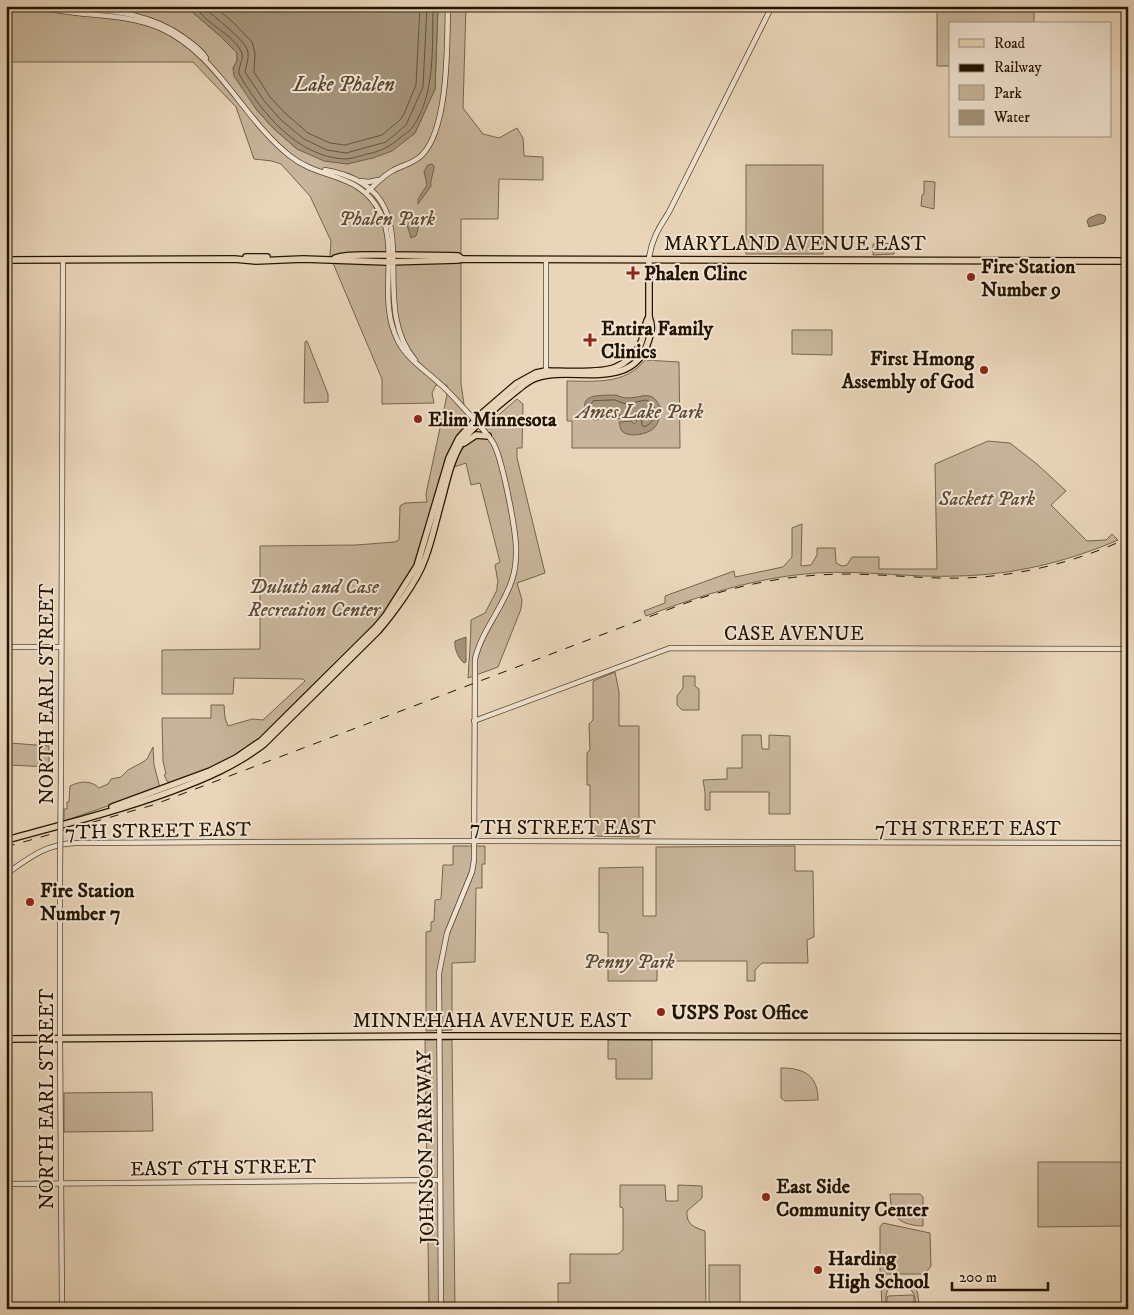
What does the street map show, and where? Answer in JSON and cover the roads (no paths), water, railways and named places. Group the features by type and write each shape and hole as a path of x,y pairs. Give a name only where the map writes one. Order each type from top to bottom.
{"main road":[{"name":"MARYLAND AVENUE EAST","path":"6,260 234,259 256,261 332,259 340,256 462,259 649,258 1128,261"},
{"path":"65,824 193,778 236,758 261,741 386,615 417,566 449,458 459,438 516,384 536,373 606,370 616,368 633,356 644,338 648,317 649,258"},
{"path":"6,840 149,799 215,774 248,757 264,744 378,631 392,613 424,562 452,461 464,438 476,422"},
{"path":"452,461 461,446 472,436 479,434 488,436"},
{"name":"MINNEHAHA AVENUE EAST","path":"6,1040 439,1036 1128,1037"}],"street":[{"path":"38,6 58,11 122,16 161,28 176,37 207,62 278,146 292,158 354,184 366,194 379,180 390,172 419,158 428,148 434,135 444,86 448,6"},
{"path":"63,6 125,12 154,20 172,29 193,44 204,55 207,62"},
{"path":"649,258 652,242 669,212 772,6"},
{"path":"314,168 344,174 360,181 379,180"},
{"name":"JOHNSON PARKWAY","path":"360,181 381,202 389,218 393,235 390,258"},
{"name":"JOHNSON PARKWAY","path":"366,194 377,207 384,222 390,258 396,324 407,350 448,391 492,441 498,454 515,534 516,553 511,582 476,653 474,665 474,860 472,872 447,933 439,973 441,1309"},
{"path":"546,259 546,373"},
{"name":"NORTH EARL STREET","path":"62,1309 60,870 63,260"},
{"path":"6,647 61,647"},
{"name":"CASE AVENUE","path":"474,721 670,648 1128,649"},
{"name":"7TH STREET EAST","path":"6,874 39,851 66,843 474,841 1128,843"},
{"name":"EAST 6TH STREET","path":"6,1184 440,1180"}],"water":[{"name":"Lake Phalen","path":"191,6 438,6 435,89 415,133 392,151 347,164 324,161 297,149 273,128 256,109 234,76 233,68 237,61 237,53 189,9"},
{"path":"432,164 434,166 431,186 418,204 418,199 427,185 424,171 428,165"},
{"path":"1099,214 1105,216 1104,223 1089,227 1087,221 1089,218"},
{"path":"413,218 416,219 418,227 416,236 411,238 407,225"},
{"path":"616,395 629,398 651,396 661,409 656,426 644,433 630,435 622,431 619,422 632,421 634,424 637,421 613,417 595,420 587,417 585,403 587,399 597,396"},
{"path":"466,637 466,662 464,663 457,653 455,641"}],"railway":[{"path":"6,847 153,805 675,607 728,590 782,579 834,574 964,578 1012,573 1060,563 1106,548 1128,538"}],"place":[{"name":"Phalen Clinc","path":"633,273"},
{"name":"Fire Station Number 9","path":"971,277"},
{"name":"Entira Family Clinics","path":"590,340"},
{"name":"First Hmong Assembly of God","path":"984,370"},
{"name":"Elim Minnesota","path":"418,419"},
{"name":"Fire Station Number 7","path":"30,902"},
{"name":"USPS Post Office","path":"661,1012"},
{"name":"East Side Community Center","path":"766,1197"},
{"name":"Harding High School","path":"818,1270"}],"park label":[{"name":"Phalen Park","path":"387,218"},
{"name":"Ames Lake Park","path":"640,411"},
{"name":"Sackett Park","path":"987,498"},
{"name":"Duluth and Case Recreation Center","path":"314,598"},
{"name":"Penny Park","path":"629,961"}]}
